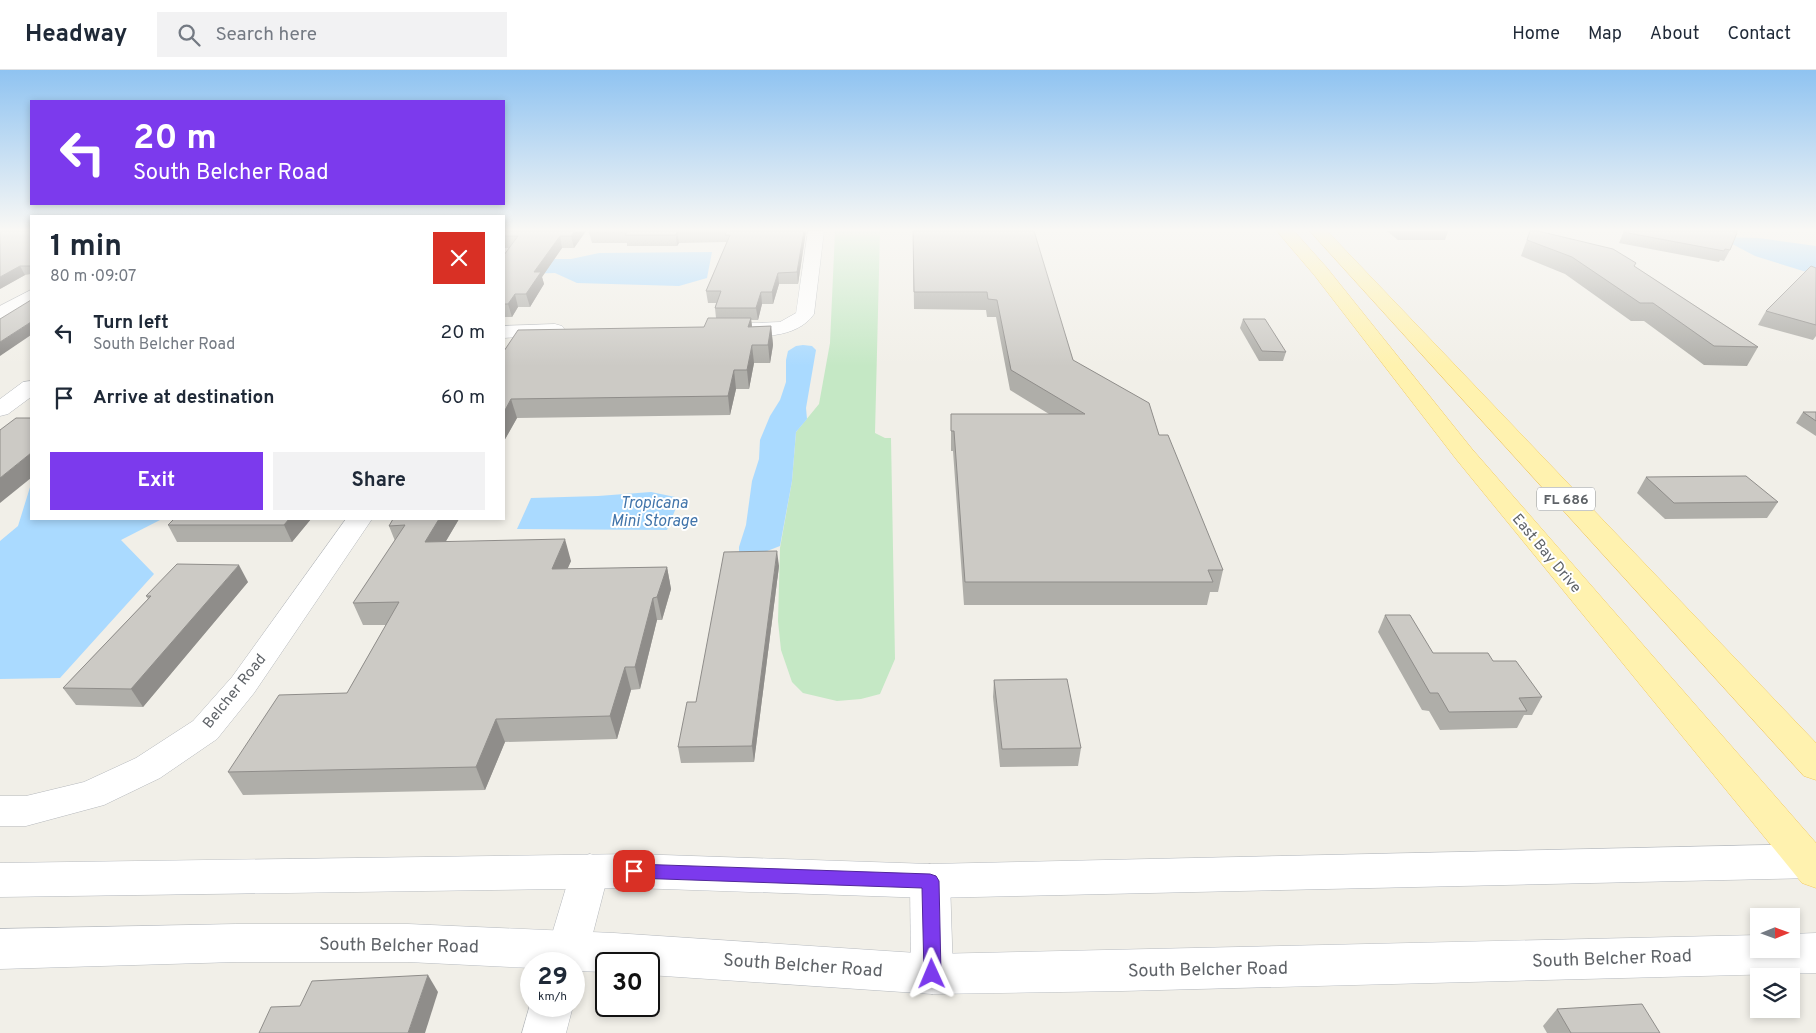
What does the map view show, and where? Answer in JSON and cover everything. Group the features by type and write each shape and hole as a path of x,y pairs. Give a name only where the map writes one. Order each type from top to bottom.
{"main road":[{"path":"716,328 776,328 790,326 800,321 805,314 810,276"},
{"name":"East Bay Drive","path":"1324,276 1464,454 1813,864"},
{"name":"FL 686","path":"1360,276 1816,766"},
{"path":"0,303 30,285"},
{"path":"0,314 30,297"},
{"path":"505,332 576,330"},
{"path":"0,409 20,393"},
{"name":"Belcher Road","path":"0,811 26,811 92,795 148,768 205,730 243,685 358,520"},
{"path":"0,880 590,871 930,881 1813,864"},
{"path":"567,952 590,871"},
{"path":"930,881 932,974"},
{"name":"South Belcher Road","path":"0,948 226,943 408,942 520,953"},
{"name":"South Belcher Road","path":"585,958 932,974 1122,972 1816,953"},
{"path":"544,1033 548,1017"}],"green space":[{"path":"833,276 879,276 875,433 885,438 891,438 895,659 880,694 861,699 837,701 803,693 792,682 781,650 778,621 780,548 792,481 796,432 819,404 830,343"}],"water":[{"path":"561,276 707,276 707,278 679,286 577,283"},
{"path":"796,346 812,346 816,350 806,408 807,419 796,432 792,481 780,546 754,556 739,555 739,547 746,525 752,481 759,459 760,440 770,416 780,400 786,382 788,351"},
{"path":"30,487 30,520 160,520 121,540 154,574 60,678 0,679 0,541 18,526"},
{"name":"Tropicana Mini Storage","path":"651,492 680,498 667,530 517,529 531,498"}],"building":[{"path":"505,276 538,276 526,294 515,294 508,304 505,304"},
{"path":"712,276 777,276 772,292 761,292 756,308 715,308 721,291 706,291"},
{"path":"914,276 1048,276 1073,360 1149,403 1159,435 1168,435 1223,570 1208,570 1213,582 965,582 954,431 951,431 951,414 1085,414 1011,370 997,300 988,299 987,292 914,292"},
{"path":"1600,276 1649,276 1758,347 1714,346 1653,303 1640,303"},
{"path":"1801,276 1816,276 1816,325 1766,311"},
{"path":"30,301 30,323 0,342 0,319"},
{"path":"708,318 751,318 748,327 771,326 768,345 752,345 747,370 734,370 728,396 511,399 505,410 505,350 518,330 704,327"},
{"path":"1243,319 1265,319 1286,352 1262,351"},
{"path":"1803,412 1816,412 1816,421"},
{"path":"16,418 30,418 30,454 0,478 0,430"},
{"path":"1746,476 1778,502 1674,503 1646,477"},
{"path":"173,520 288,520 284,525 168,525"},
{"path":"392,520 438,520 425,542 565,539 552,569 667,567 657,597 653,598 635,667 625,667 610,716 496,719 476,767 228,772 279,695 347,693 399,602 353,603 405,525 389,526"},
{"path":"777,551 752,746 678,747 687,702 696,702 724,552"},
{"path":"177,564 239,565 131,689 63,688 151,596 146,596"},
{"path":"1385,615 1410,615 1433,653 1488,653 1493,661 1516,661 1542,697 1519,698 1527,711 1449,712 1438,693 1430,693"},
{"path":"1067,679 1081,748 1002,749 994,680"},
{"path":"428,975 408,1033 259,1033 271,1007 300,1006 312,981"},
{"path":"1642,1004 1660,1033 1571,1033 1557,1009"}],"route":[{"path":"634,871 930,881 932,974"}]}
